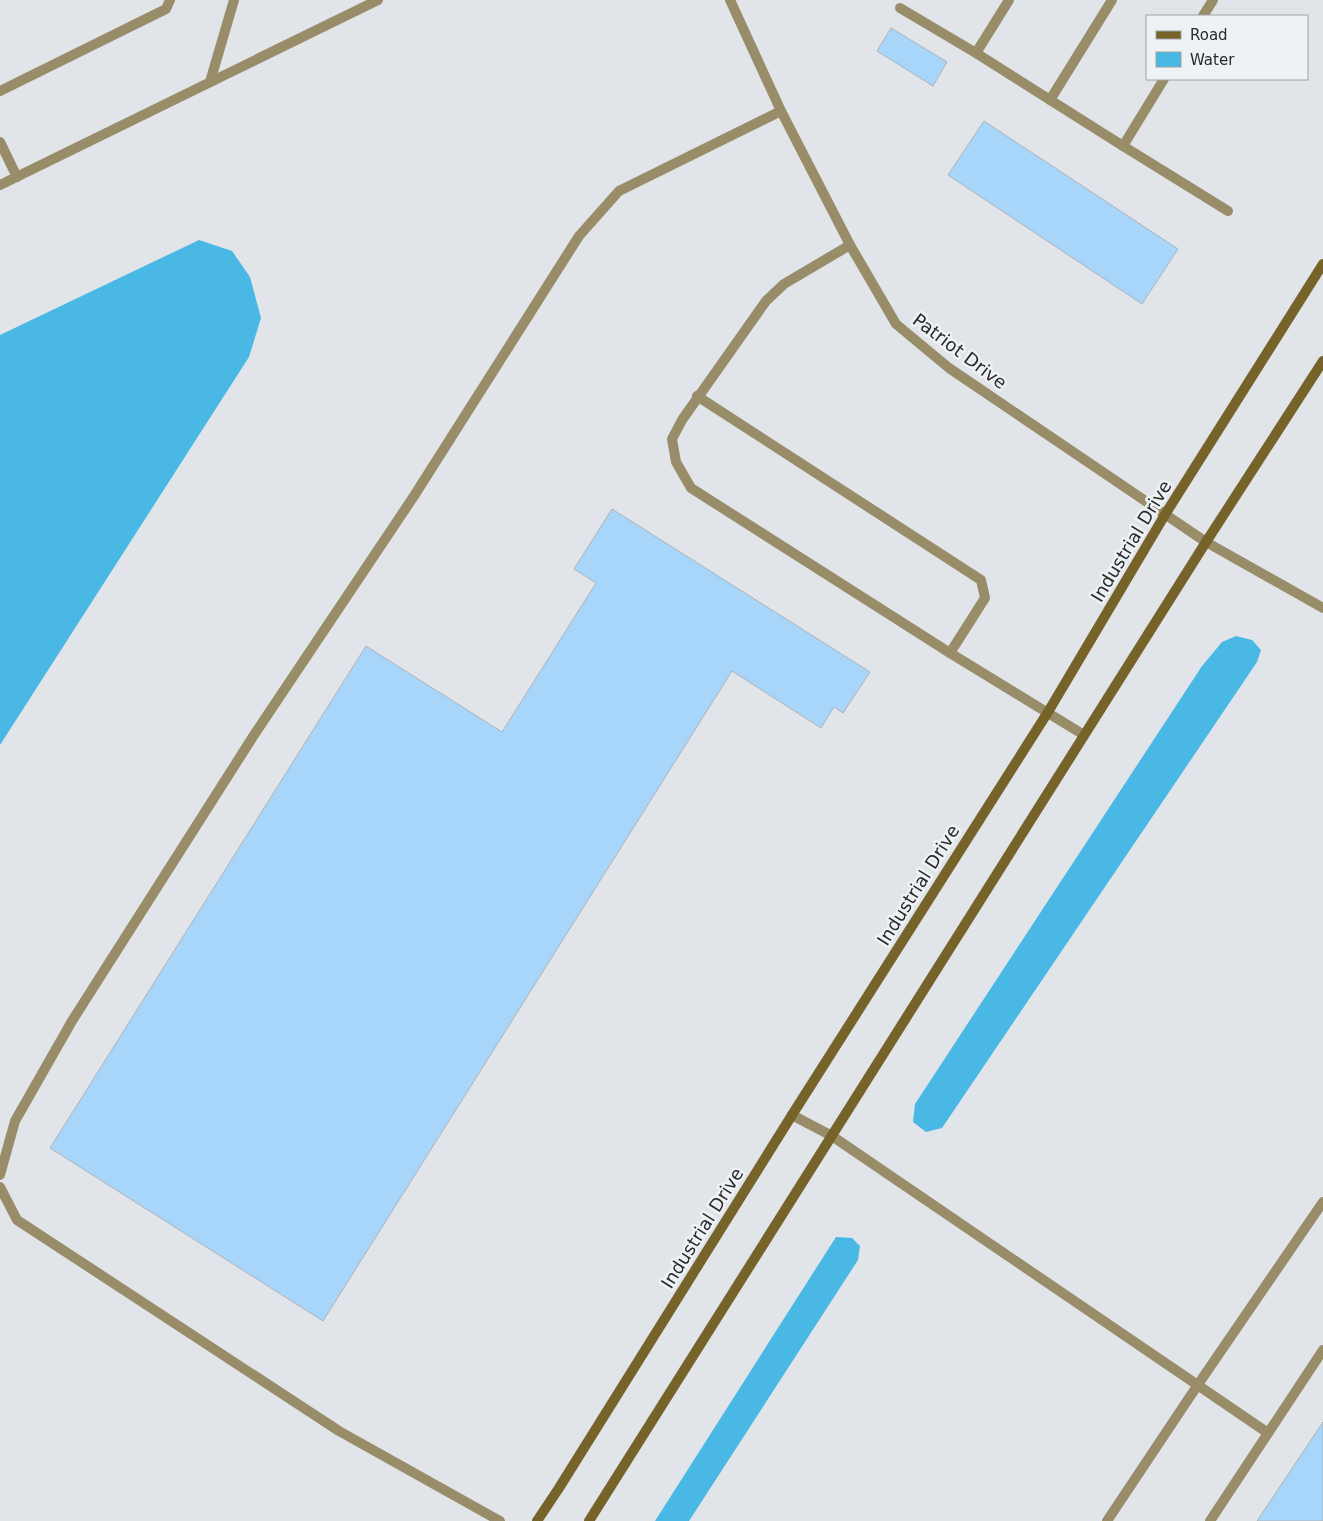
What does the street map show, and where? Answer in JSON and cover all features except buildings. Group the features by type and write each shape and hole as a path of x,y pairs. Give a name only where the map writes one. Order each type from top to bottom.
{"street":[{"path":"0,91 166,8 170,0"},
{"path":"210,82 234,0"},
{"path":"0,185 378,0"},
{"name":"Patriot Drive","path":"730,0 781,111 850,245 896,324 949,368 1206,542 1323,608"},
{"path":"976,53 1009,0"},
{"path":"1050,100 1112,0"},
{"path":"1204,15 1213,0"},
{"path":"900,8 976,53 1228,211"},
{"path":"1122,146 1163,80"},
{"path":"0,1174 15,1121 72,1021 254,735 414,496 578,236 619,191 781,111"},
{"path":"0,142 17,177"},
{"path":"850,245 784,284 766,301 697,396 682,420 672,440 676,462 691,488 950,653 1084,735"},
{"name":"Industrial Drive","path":"537,1521 1048,712 1166,514 1323,264"},
{"path":"589,1521 1206,542 1323,361"},
{"path":"697,396 981,580 984,598 950,653"},
{"path":"792,1115 832,1136 1268,1433"},
{"path":"0,1187 16,1220 339,1431 500,1521"},
{"path":"1107,1521 1323,1202"},
{"path":"1210,1521 1323,1350"}],"water":[{"path":"199,240 232,251 250,277 261,318 249,357 0,745 0,335"},
{"path":"1236,636 1252,640 1261,650 1257,662 942,1128 926,1132 913,1122 915,1104 1202,666 1222,642"},
{"path":"836,1237 852,1238 860,1246 858,1260 689,1521 655,1521"}]}
